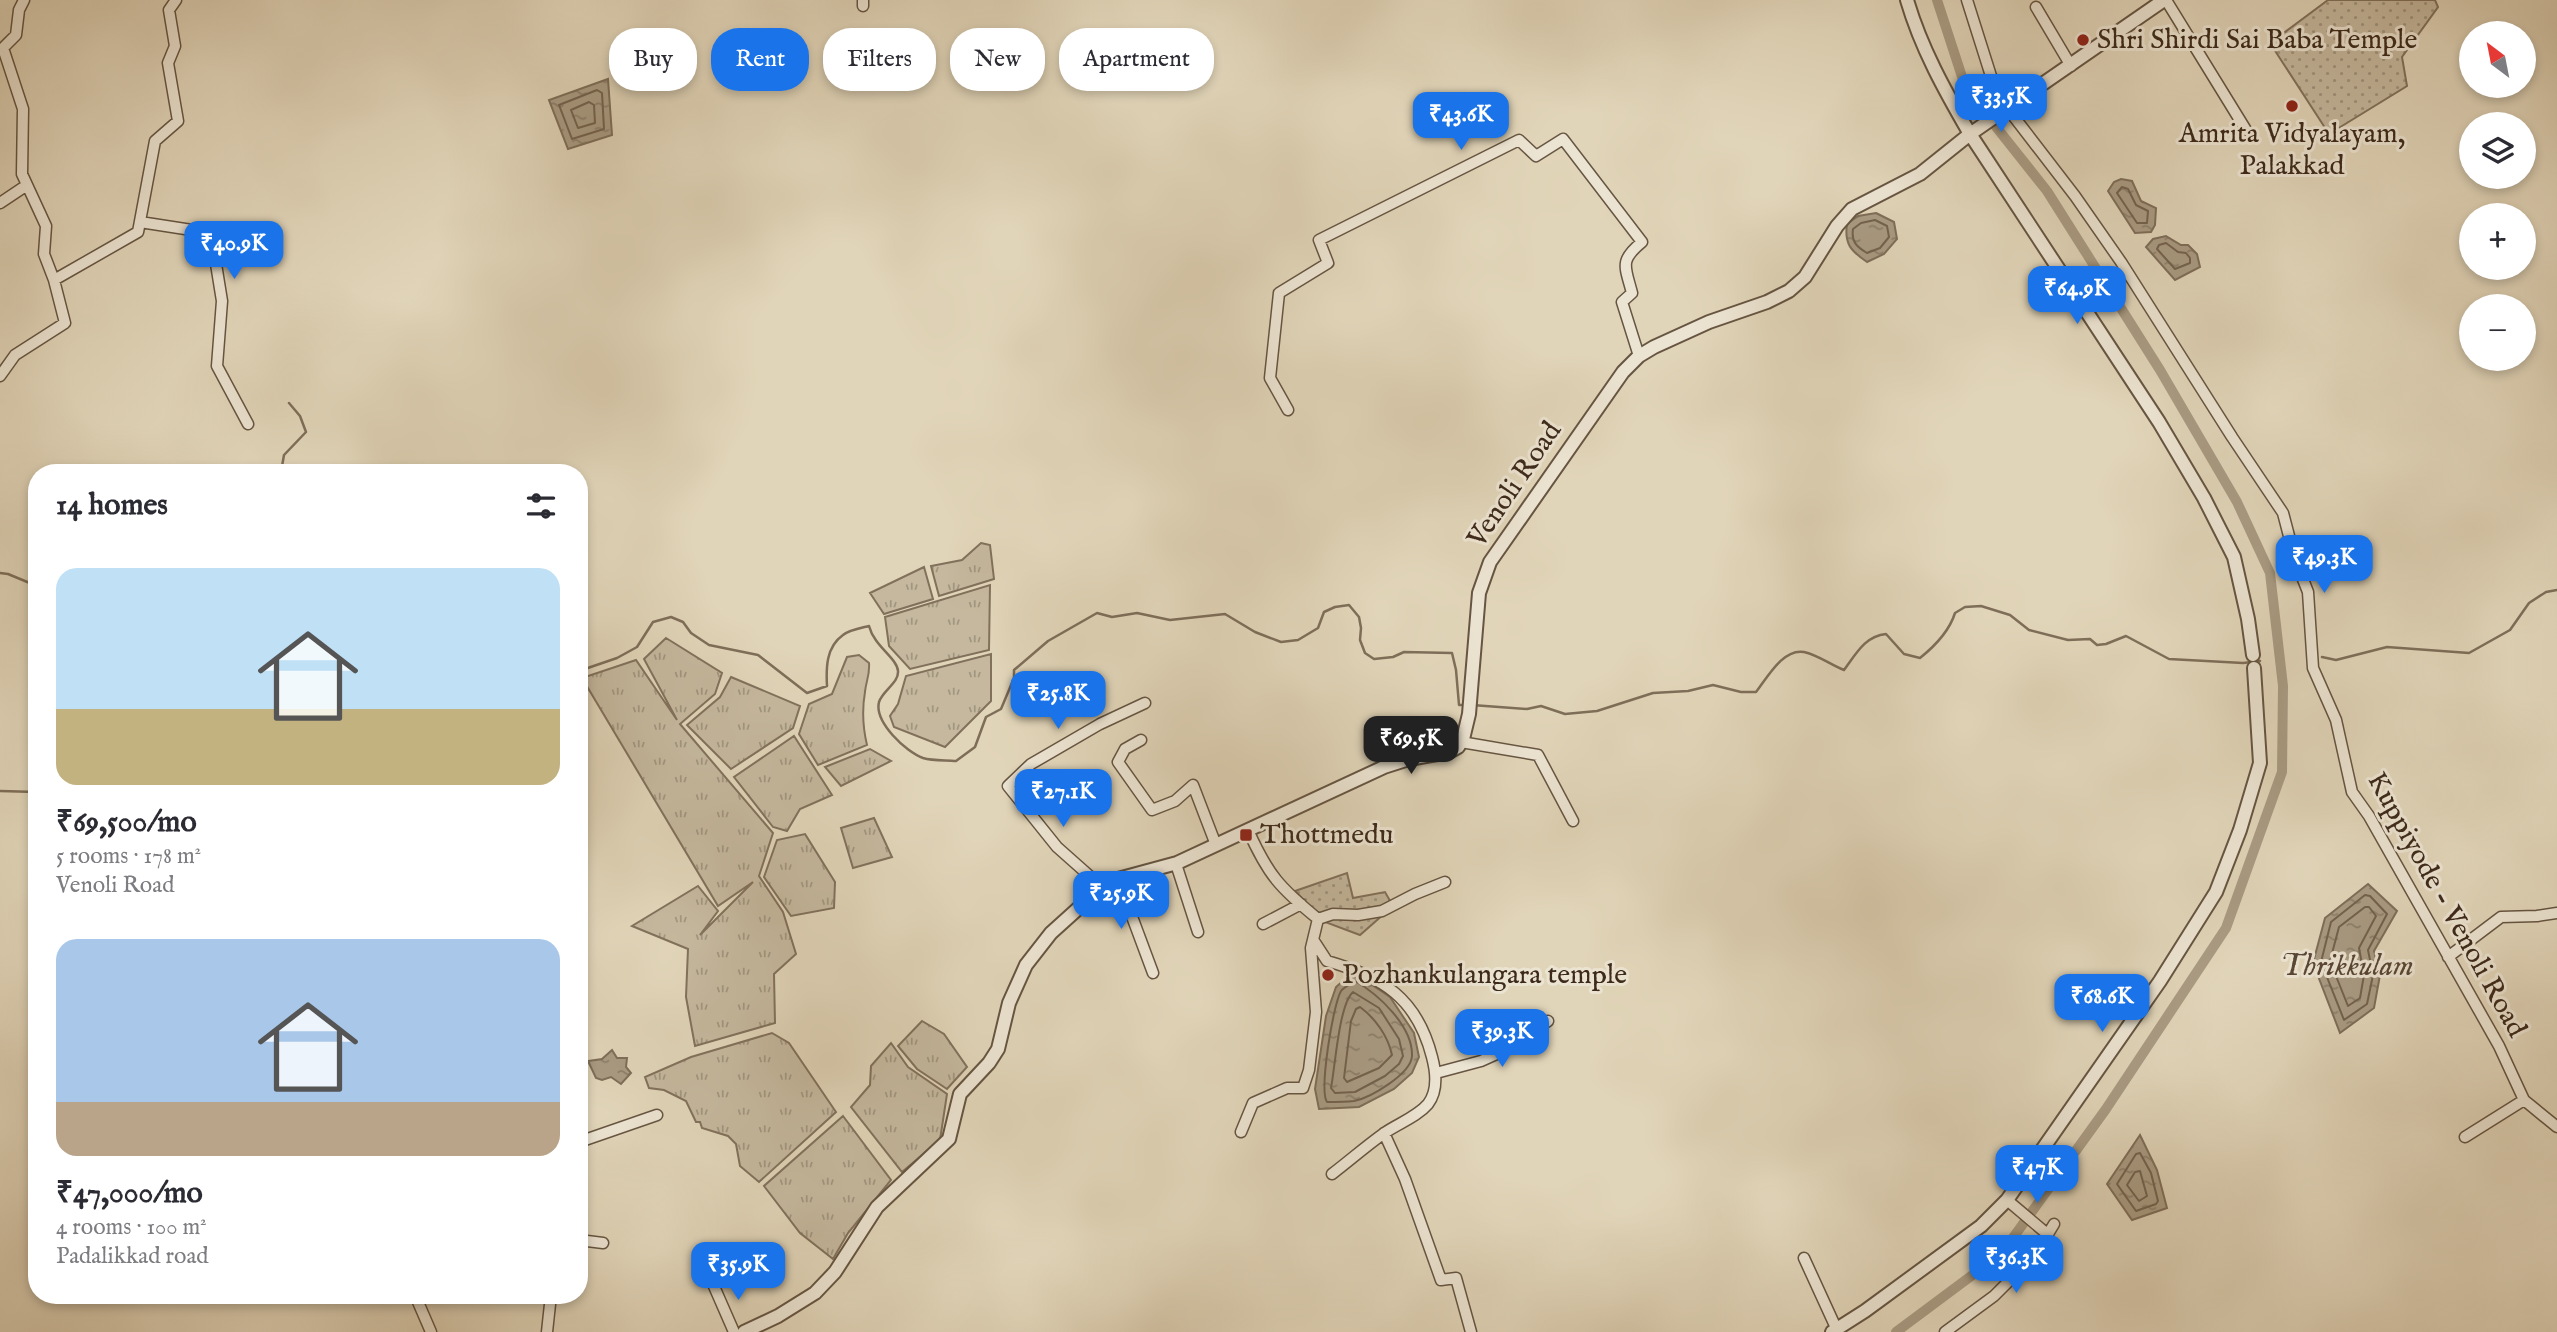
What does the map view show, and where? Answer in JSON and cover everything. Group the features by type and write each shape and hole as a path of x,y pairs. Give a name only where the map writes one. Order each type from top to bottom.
{"street":[{"path":"0,376 15,355 65,323 44,254 46,226 22,174 23,109 3,48 16,35 19,10 24,0"},
{"path":"54,280 138,232 155,141 178,121 168,63 175,46 169,10 176,0"},
{"path":"1804,1258 1834,1331 1981,1226 2007,1199 2160,981 2216,892 2240,830 2260,763 2248,619 2234,557 2204,499 2152,411 1942,86 1915,25 1908,0"},
{"name":"Kuppiyode - Venoli Road","path":"1967,0 1991,76 2007,109 2075,196 2121,262 2283,513 2295,559 2308,592 2313,668 2336,720 2352,792 2370,816 2499,1046 2524,1100 2557,1126"},
{"path":"2165,0 2246,130"},
{"name":"Venoli Road","path":"1461,742 1469,715 1479,593 1490,562 1623,372 1639,356 1654,347 1789,291 1805,277 1837,226 1852,209 1920,174 1973,132 2165,0"},
{"path":"2036,6 2071,66"},
{"path":"1288,410 1270,378 1279,293 1328,263 1319,240 1519,140 1536,156 1563,139 1642,242 1628,254 1624,264 1632,293 1622,302 1639,356"},
{"path":"0,203 27,185"},
{"path":"140,222 211,233 222,301 217,366 248,424"},
{"path":"1102,887 1058,847 1008,786 1031,764 1100,724 1145,703"},
{"path":"1141,740 1125,749 1118,762 1152,810 1175,801 1193,785 1216,845"},
{"path":"744,1332 778,1316 815,1293 835,1272 877,1207 950,1139 960,1094 989,1063 998,1049 1009,1003 1026,965 1051,933 1102,887 1176,864 1384,767 1409,759 1449,752 1461,742 1538,755 1573,821"},
{"path":"1248,830 1262,863 1275,880 1318,919"},
{"path":"1176,864 1198,932"},
{"path":"1118,880 1153,973"},
{"path":"1318,919 1333,914 1358,915 1381,911 1444,882"},
{"path":"1263,924 1301,904"},
{"path":"2448,957 2501,917 2557,913"},
{"path":"1241,1132 1253,1103 1287,1088 1303,1087 1309,1070 1316,1013 1311,948 1318,919"},
{"path":"1314,941 1327,961"},
{"path":"1313,965 1327,961 1362,971 1395,993 1415,1013 1430,1048 1436,1073 1434,1093 1420,1112 1384,1133 1332,1174"},
{"path":"1436,1073 1481,1062 1548,1021"},
{"path":"2465,1137 2524,1100"},
{"path":"588,1139 657,1115"},
{"path":"1384,1133 1405,1179 1441,1280 1456,1278 1471,1332"},
{"path":"2007,1199 2046,1233"},
{"path":"1945,1332 1994,1296 2036,1254 2046,1233 2054,1224"},
{"path":"588,1241 603,1243"},
{"path":"713,1284 734,1332"},
{"path":"419,1304 431,1332"},
{"path":"547,1332 550,1304"}],"green space":[{"path":"2328,0 2435,0 2438,7 2402,57 2407,86 2329,134 2270,43"},
{"path":"981,543 990,545 994,579 939,596 931,566 962,560"},
{"path":"924,567 933,599 884,614 870,593"},
{"path":"990,585 989,650 910,669 889,646 885,617"},
{"path":"666,638 722,673 715,694 680,724 773,833 759,876 783,912 796,954 774,974 775,1023 695,1046 686,997 688,949 632,926 698,886 718,911 700,935 753,882 718,906 588,688 588,676 636,660 677,720 644,659"},
{"path":"991,654 991,701 945,747 894,727 890,716 898,704 906,676"},
{"path":"859,655 869,663 863,712 867,745 818,765 799,734 809,704 832,694 847,657"},
{"path":"731,677 800,706 793,728 731,769 687,725 720,697"},
{"path":"794,736 832,795 800,809 787,831 773,827 734,777"},
{"path":"870,749 891,761 841,786 825,767"},
{"path":"874,818 892,857 853,868 841,828"},
{"path":"805,834 835,882 834,908 791,916 764,877 777,840"},
{"path":"1347,873 1353,898 1385,892 1393,906 1360,935 1325,922 1295,891"},
{"path":"922,1021 944,1034 967,1067 947,1089 917,1069 898,1046"},
{"path":"772,1033 789,1043 836,1112 759,1182 740,1166 736,1144 728,1136 702,1128 700,1122 696,1122 686,1101 664,1090 649,1088 645,1077 691,1057"},
{"path":"891,1043 908,1067 947,1094 940,1140 902,1172 851,1107 870,1085 871,1066"},
{"path":"843,1116 891,1180 848,1233 833,1259 800,1233 764,1186"}],"water":[{"path":"608,79 612,135 568,149 549,100"},
{"path":"2121,179 2132,181 2141,201 2156,208 2155,225 2151,232 2135,233 2108,191 2114,182"},
{"path":"1876,213 1894,222 1897,239 1884,254 1867,262 1850,246 1847,224 1858,216"},
{"path":"2166,236 2181,245 2188,245 2197,254 2200,267 2175,280 2146,247 2153,239"},
{"name":"Thrikkulam","path":"2368,884 2397,911 2374,951 2380,975 2374,1008 2340,1033 2313,963 2325,918"},
{"path":"1353,972 1390,997 1414,1033 1419,1057 1412,1073 1394,1089 1359,1107 1319,1109 1315,1089 1326,1016 1336,987"},
{"path":"612,1050 617,1058 627,1058 626,1067 631,1073 621,1084 611,1077 602,1080 596,1078 588,1061 602,1059"},
{"path":"2140,1135 2157,1170 2167,1208 2132,1220 2107,1184"}],"waterway":[{"path":"1896,1332 2002,1253 2106,1109 2226,928 2282,772 2283,686 2270,573 2237,502 2160,370 2047,191 1966,89 1937,0"},
{"path":"282,464 284,455 306,432 300,416 289,403"},
{"path":"0,573 28,582"},
{"path":"2322,657 2336,660 2387,647 2469,653 2510,630 2529,603 2546,592 2557,590"},
{"path":"588,668 617,658 637,647 653,622 671,617 683,622 691,633 709,645 758,655 807,693 827,686 828,658 837,640 848,632 869,626 898,671 896,679 879,702 881,718 886,727 900,743 916,755 927,759 956,761 975,747 986,717 1001,709 1014,678 1014,670 1048,641 1097,613 1112,617 1137,613 1170,620 1225,614 1255,632 1281,642 1298,640 1318,628 1324,612 1349,605 1359,617 1360,640 1365,653 1374,659 1393,657 1404,652 1452,653 1459,705 1466,705"},
{"path":"1472,705 1527,709 1541,706 1565,714 1597,711 1653,693 1688,691 1713,685 1741,692 1756,692 1776,665 1796,652 1809,653 1844,670 1867,642 1886,634 1904,654 1920,658 1941,638 1955,613 1965,607 1981,606 2010,615 2029,630 2068,640 2090,639 2097,645 2126,636 2169,659 2243,663 2260,661"},
{"path":"0,791 28,792"}],"place":[{"name":"Shri Shirdi Sai Baba Temple","path":"2083,40"},
{"name":"Amrita Vidyalayam, Palakkad","path":"2292,106"},
{"name":"Thottmedu","path":"1246,835"},
{"name":"Pozhankulangara temple","path":"1328,975"}]}
